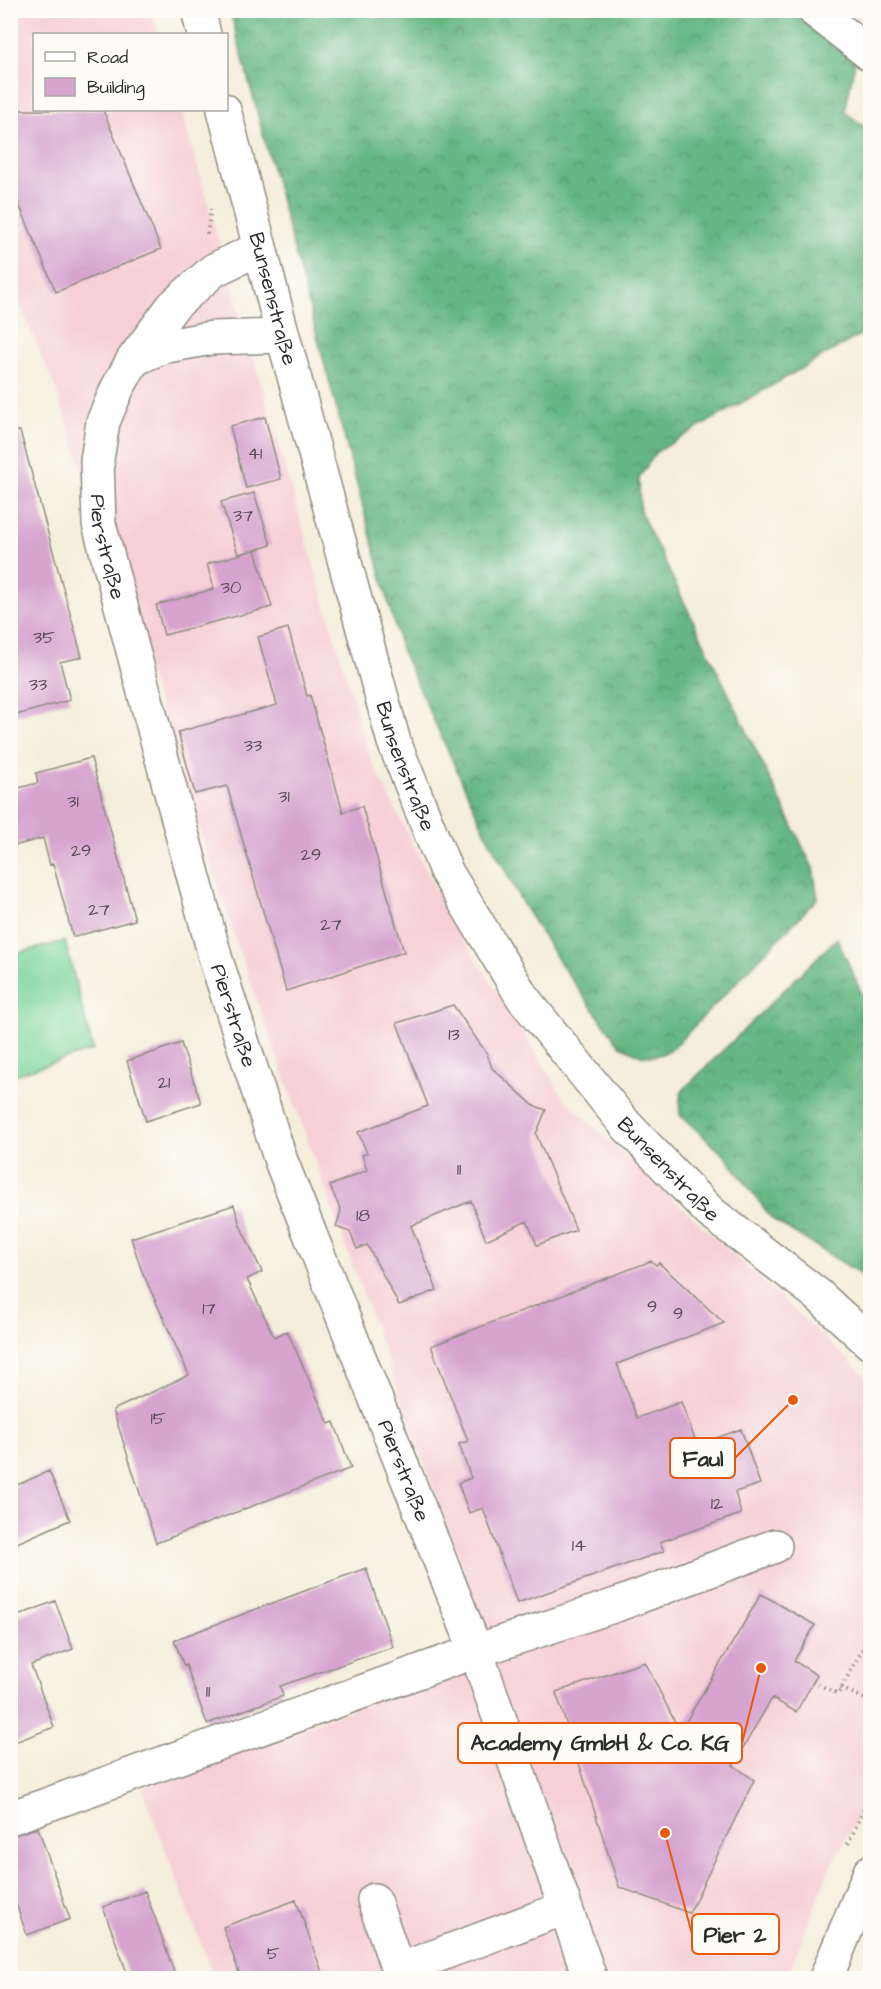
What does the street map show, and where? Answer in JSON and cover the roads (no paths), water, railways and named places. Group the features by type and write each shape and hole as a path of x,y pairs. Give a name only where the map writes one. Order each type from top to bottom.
{"street":[{"path":"198,10 204,33"},
{"path":"814,10 870,54"},
{"name":"Bunsenstraße","path":"224,111 394,742 446,871 523,998 626,1125 710,1212 817,1294 870,1343"},
{"name":"Pierstraße","path":"260,248 213,270 174,306 134,360 117,389 103,422 97,460 99,524 216,960 281,1161 476,1651 590,1978"},
{"path":"134,360 161,347 212,338 283,336"},
{"name":"Bunsenstraße","path":"817,1294 870,1325"},
{"path":"10,1818 476,1651 616,1605 775,1546"},
{"path":"826,1978 870,1872"},
{"path":"374,1900 398,1971 565,1908"}],"place":[{"name":"Faul","path":"793,1400"},
{"name":"Academy GmbH & Co. KG","path":"761,1668"},
{"name":"Pier 2","path":"665,1833"}]}
